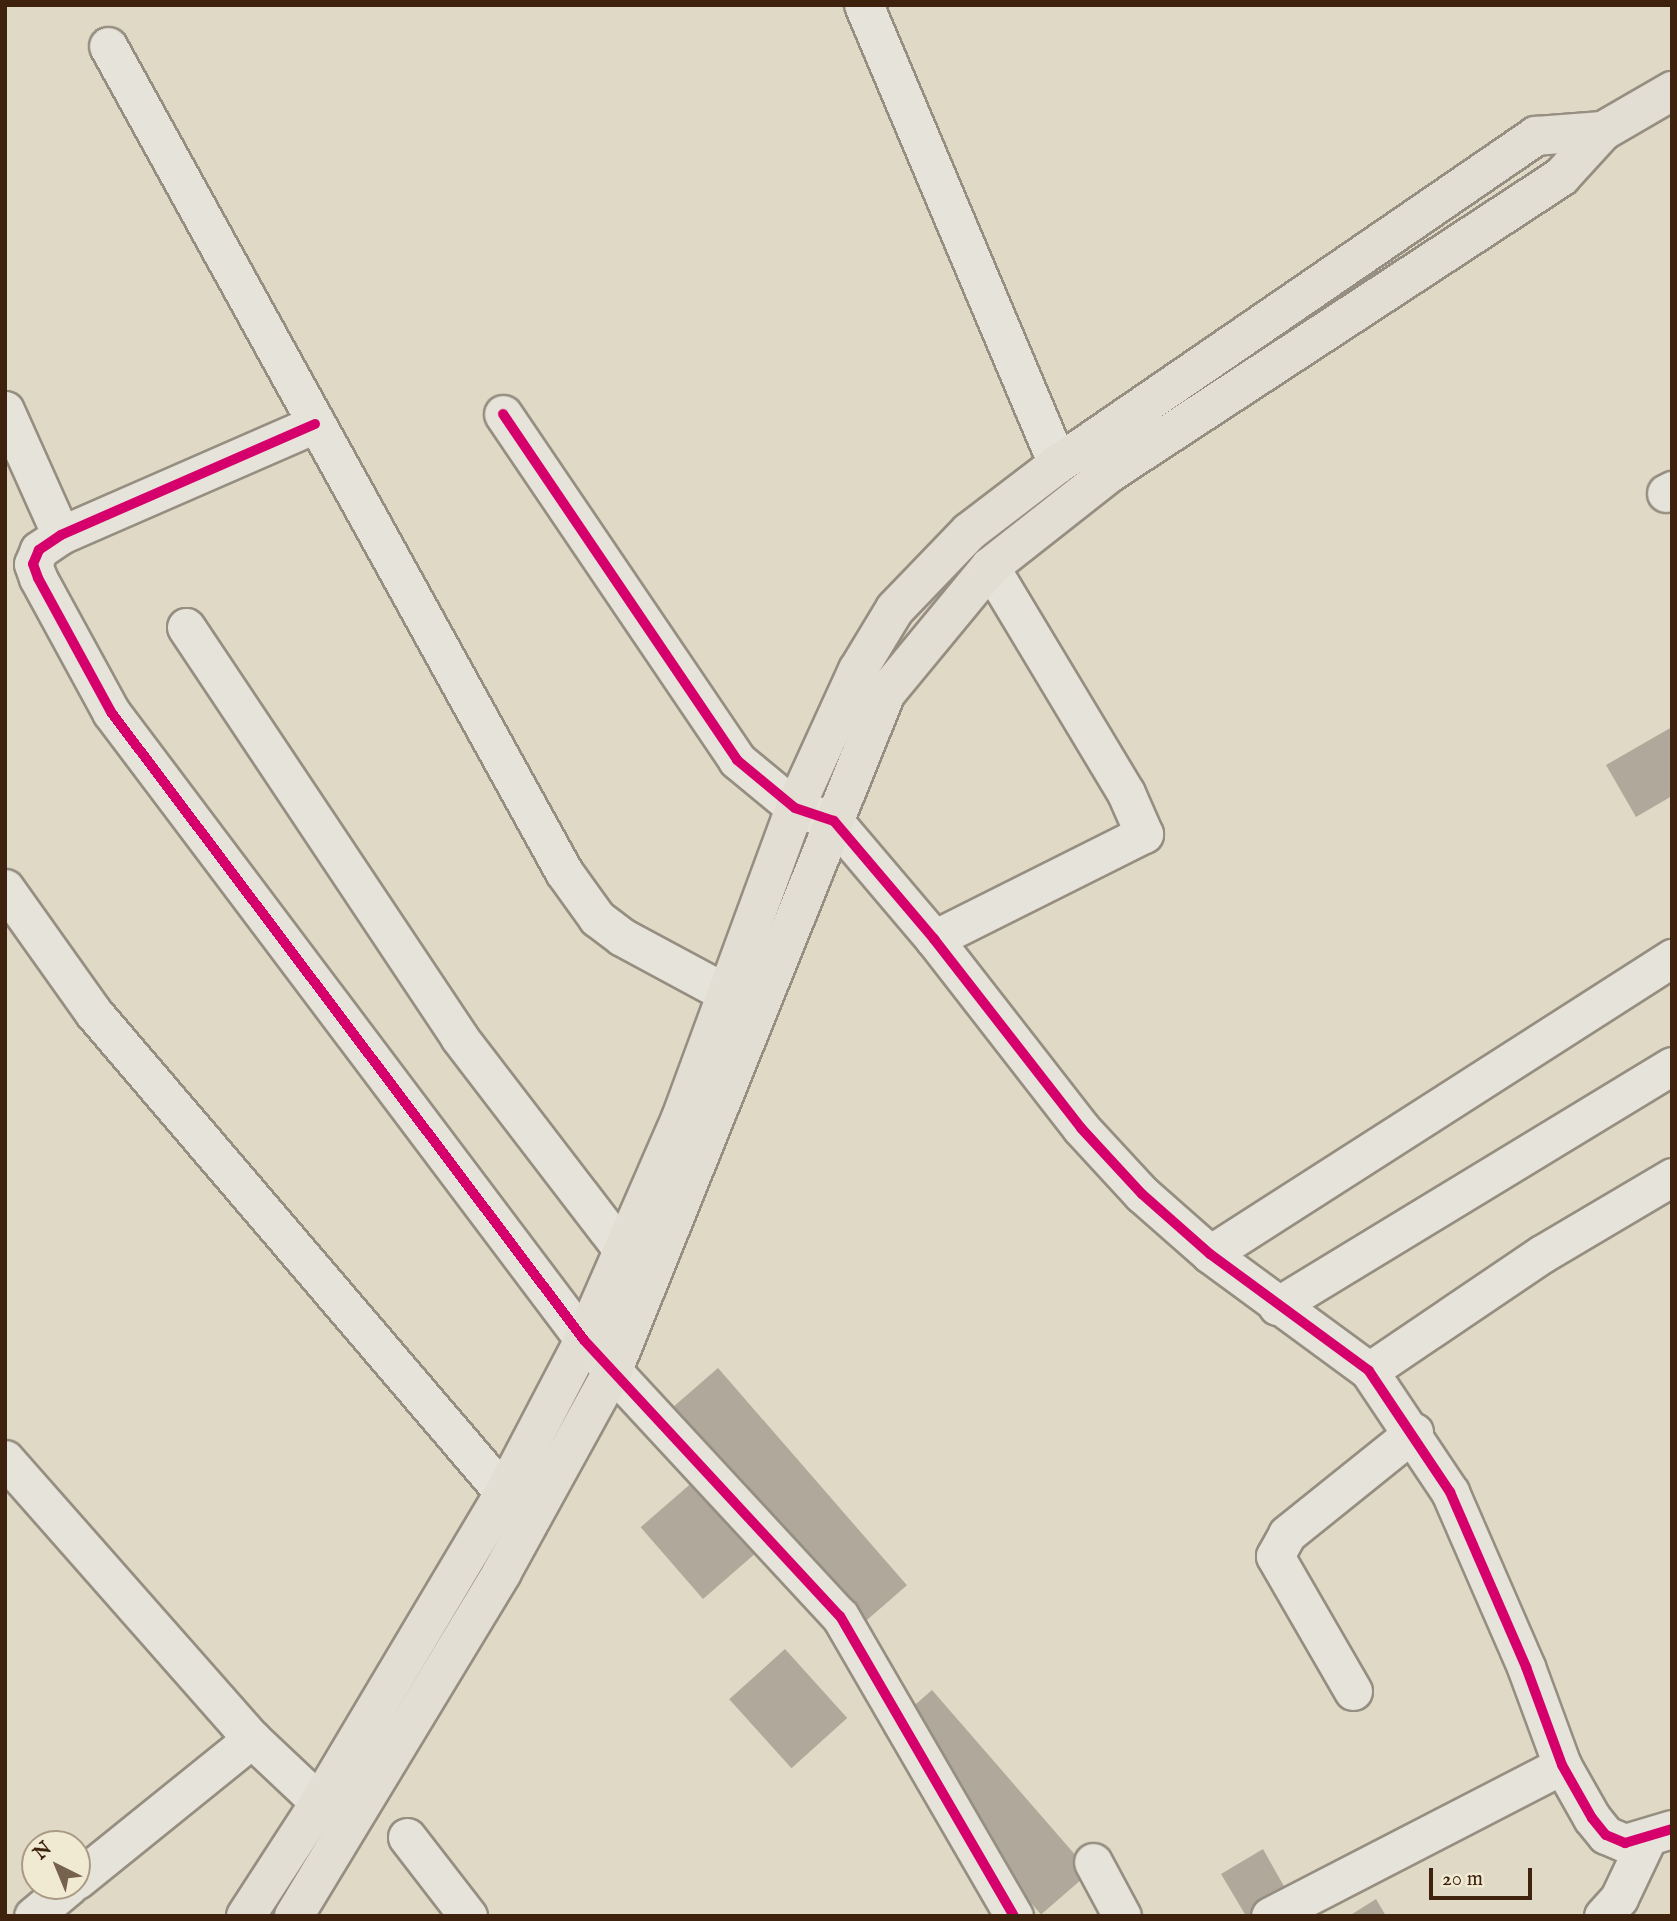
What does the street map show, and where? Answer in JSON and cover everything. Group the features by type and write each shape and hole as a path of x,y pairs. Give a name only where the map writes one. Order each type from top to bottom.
{"main road":[{"path":"294,1916 502,1572 613,1370 886,693 990,567 1108,474 1561,177 1603,131 1672,91"},
{"path":"246,1916 320,1802 504,1493 584,1340 624,1251 728,994 795,808 858,670 895,609 969,532 1058,464 1536,136 1603,131"}],"street":[{"path":"864,5 1058,464"},
{"path":"108,46 564,872 597,918 622,937 728,994"},
{"path":"5,410 61,535"},
{"path":"503,414 737,760 795,808 834,821 934,939 1081,1128 1142,1195 1210,1254 1277,1306 1369,1371 1414,1432 1450,1492 1482,1562 1562,1765 1606,1835 1625,1843 1660,1834"},
{"path":"315,424 61,535 39,550 33,564 111,712 584,1340 840,1616 1014,1916"},
{"path":"934,939 1144,834 1126,793 990,567"},
{"path":"186,627 459,1037 624,1251"},
{"path":"5,888 93,1012 504,1493"},
{"path":"1210,1254 1672,958"},
{"path":"1277,1306 1672,1066"},
{"path":"1369,1371 1542,1254 1671,1179"},
{"path":"1353,1691 1275,1556 1287,1534 1414,1432"},
{"path":"5,1459 252,1739 347,1829"},
{"path":"91,1869 252,1739"},
{"path":"1270,1916 1562,1765"},
{"path":"1603,1916 1619,1898 1660,1834"},
{"path":"407,1837 468,1916"},
{"path":"1093,1862 1122,1916"},
{"path":"33,1916 52,1900"}],"building":[{"path":"1672,727 1672,796 1636,817 1606,765"},
{"path":"718,1368 907,1585 859,1627 670,1410"},
{"path":"695,1480 757,1552 703,1599 641,1527"},
{"path":"785,1649 847,1718 791,1768 729,1699"},
{"path":"932,1690 1090,1872 1041,1915 883,1733"},
{"path":"1263,1849 1289,1895 1255,1916 1246,1916 1221,1874"},
{"path":"1376,1899 1386,1916 1349,1916"}],"cycle path":[{"path":"503,414 737,760 795,808 834,821 934,939 1081,1128 1142,1194 1210,1254 1369,1371 1450,1492 1526,1667 1562,1765 1592,1818 1606,1835 1625,1843 1672,1829"},
{"path":"315,424 61,535 39,550 33,564 38,578 111,712 584,1340 840,1616 1014,1916"}]}
